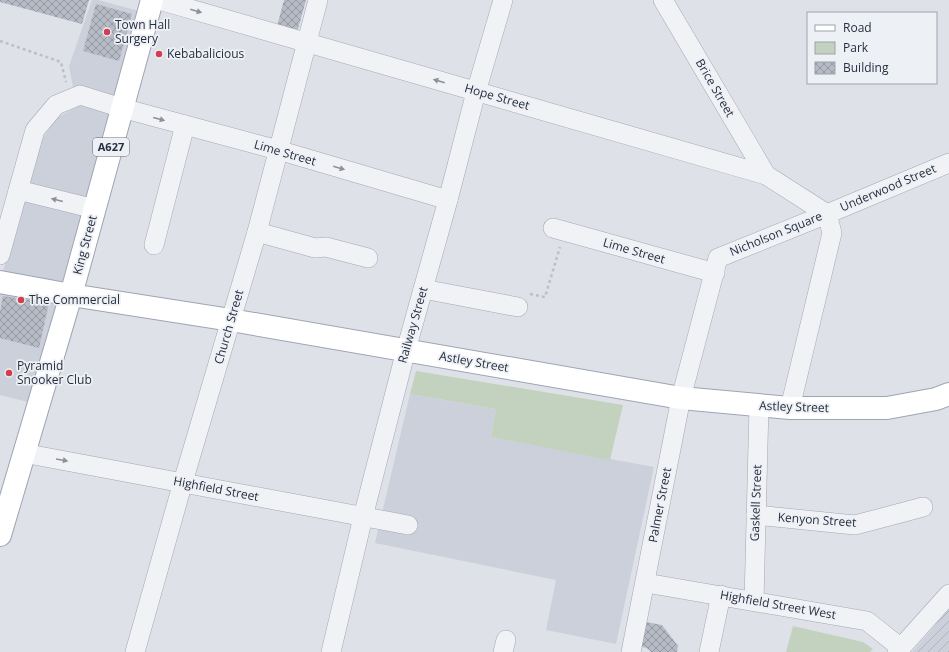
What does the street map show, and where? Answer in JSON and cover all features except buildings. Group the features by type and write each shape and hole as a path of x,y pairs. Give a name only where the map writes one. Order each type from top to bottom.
{"main road":[{"name":"King Street","path":"0,535 71,295 152,0"},
{"name":"Astley Street","path":"0,282 71,295 231,320 681,398 790,408 887,408 936,399 949,394"}],"street":[{"name":"Hope Street","path":"159,0 766,176 827,214"},
{"name":"Church Street","path":"135,652 183,482 257,232 318,0"},
{"name":"Railway Street","path":"331,652 363,517 406,350 502,0"},
{"name":"Brice Street","path":"663,0 766,176"},
{"name":"Lime Street","path":"71,99 80,95 185,126 278,150 448,200"},
{"path":"0,254 35,130 56,105 71,99"},
{"path":"154,245 185,126"},
{"name":"Underwood Street","path":"827,214 949,163"},
{"path":"18,190 94,209"},
{"name":"Nicholson Square","path":"681,398 718,258 827,214 832,233 790,408"},
{"name":"Lime Street","path":"559,230 715,273"},
{"path":"257,232 315,248 326,247 368,258"},
{"path":"423,288 524,300"},
{"name":"Palmer Street","path":"631,652 646,583 681,398"},
{"name":"Gaskell Street","path":"754,601 759,406"},
{"name":"Highfield Street","path":"24,453 408,525"},
{"name":"Kenyon Street","path":"756,515 855,525 923,507"},
{"name":"Highfield Street West","path":"646,583 866,621 899,650"},
{"path":"899,650 949,594"},
{"path":"709,652 720,595"}],"path":[{"path":"0,41 61,62 71,99"},
{"path":"524,300 545,297 559,230"}],"shaded area":[{"path":"92,0 98,0 139,11 28,402 0,395 0,281 43,138 58,117 77,107 69,66"},
{"path":"410,394 496,409 491,437 654,467 616,644 546,630 556,580 375,543"},
{"path":"949,609 949,652 912,652"}],"green space":[{"path":"416,371 623,405 610,460 491,437 496,409 410,394"},
{"path":"793,626 863,642 873,649 870,652 786,652"}],"place":[{"name":"Town Hall Surgery","path":"107,32"},
{"name":"Kebabalicious","path":"159,54"},
{"name":"The Commercial","path":"21,300"},
{"name":"Pyramid Snooker Club","path":"9,373"}]}
